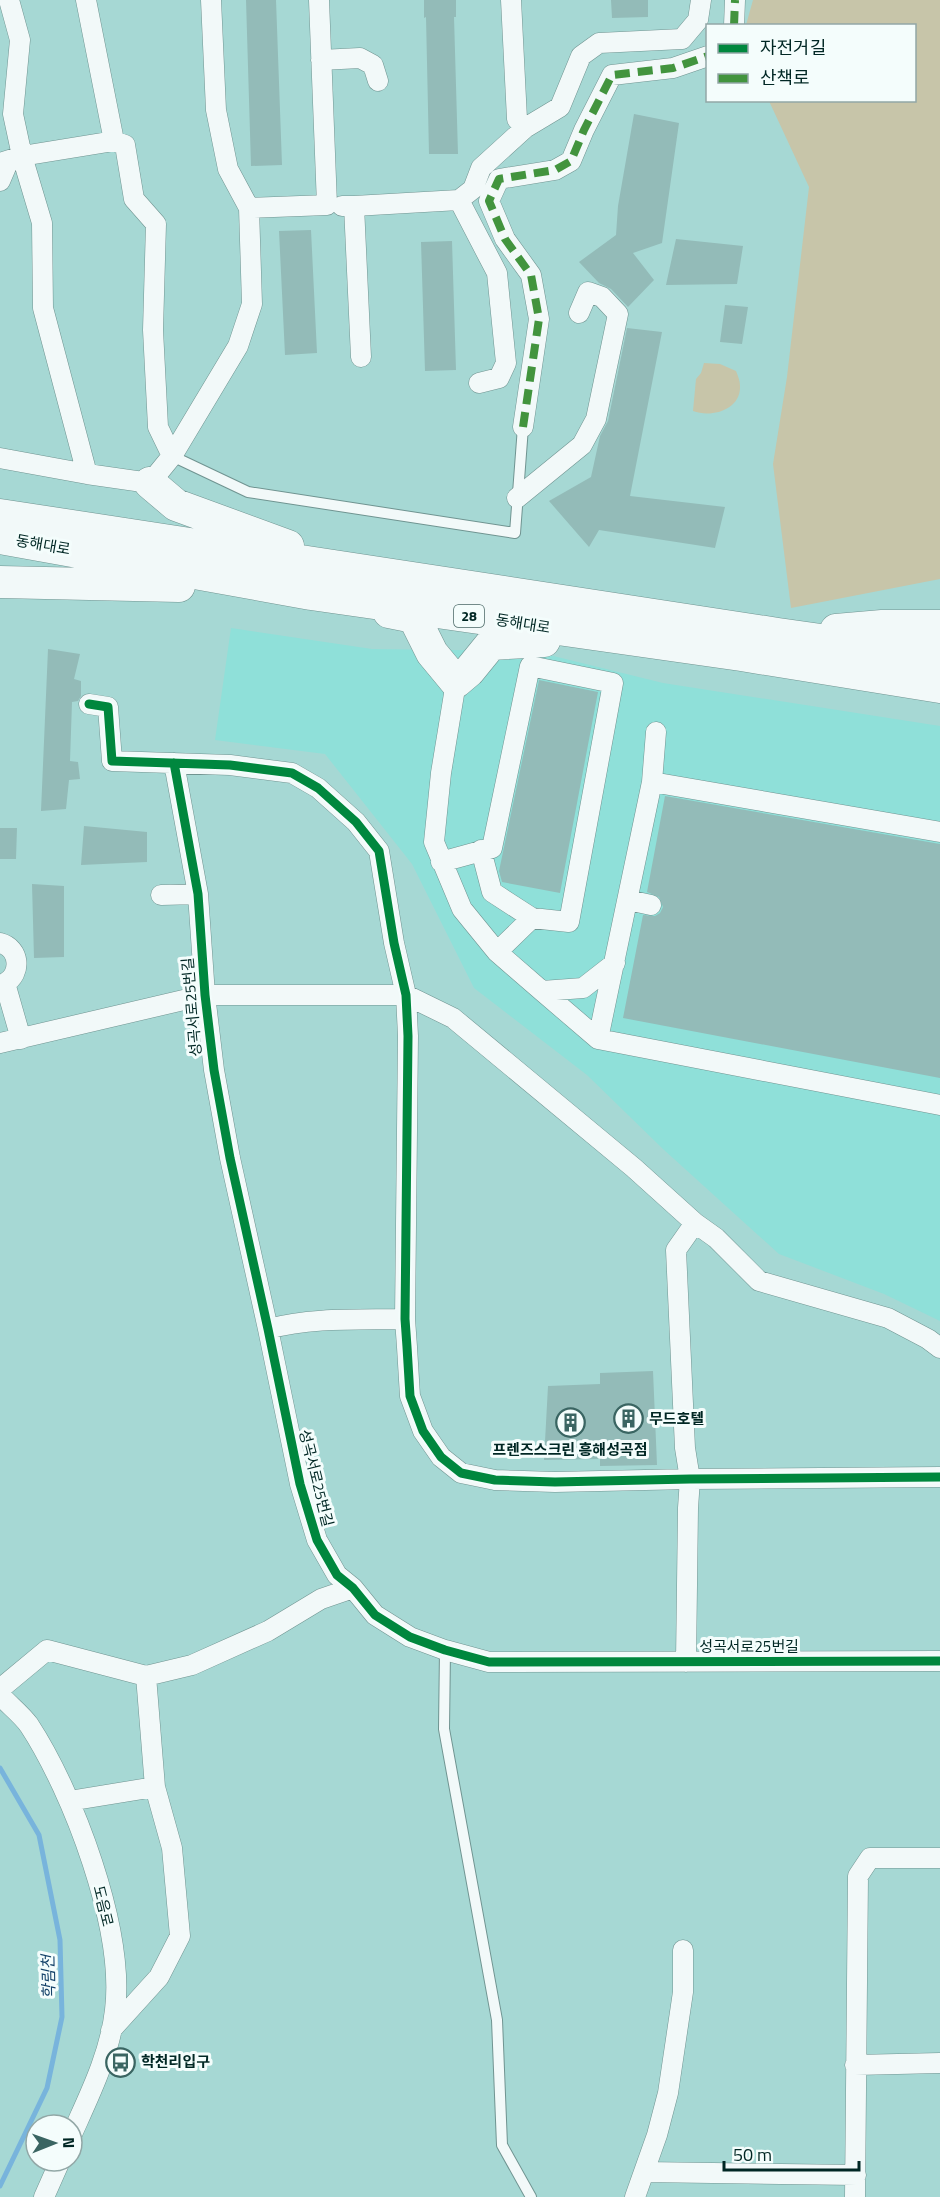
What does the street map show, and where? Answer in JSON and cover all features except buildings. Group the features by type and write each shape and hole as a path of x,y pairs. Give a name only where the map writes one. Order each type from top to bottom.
{"main road":[{"path":"150,483 176,505 354,570"},
{"path":"0,515 940,657"},
{"name":"동해대로","path":"0,538 311,594 741,655 940,687"},
{"path":"0,582 150,585 311,594 414,617 432,653 456,682 469,671 491,644 618,638"},
{"path":"778,634 882,626 940,626"}],"street":[{"path":"0,181 10,160 20,40 9,0"},
{"path":"86,0 114,141"},
{"path":"0,458 150,483 172,456 238,346 252,304 249,207 228,169 216,110 211,0"},
{"path":"319,0 327,205"},
{"path":"512,0 517,119 525,128"},
{"path":"249,207 354,206 459,200 473,189 481,168 525,128 560,107 581,56 599,43 682,39 698,20 700,0"},
{"path":"734,24 735,0"},
{"path":"523,427 539,319 531,275 505,239 489,201 499,179 555,170 571,161 612,75 674,68 706,57"},
{"path":"321,60 360,58 373,65 378,81"},
{"path":"10,160 114,141 125,145 134,199 156,224 153,330 158,427 172,456"},
{"path":"10,160 42,223 43,308 87,474"},
{"path":"459,200 497,273 506,363 499,378 479,383"},
{"path":"354,206 362,357"},
{"path":"517,498 582,445 596,419 618,314 602,297 588,292 579,314"},
{"path":"441,862 481,850 492,848 530,666 613,683 569,922 532,918 492,892 481,850"},
{"path":"456,682 441,773 434,843 462,909 497,952 598,1040 940,1105"},
{"path":"88,704 108,707 112,761 230,765 292,773 318,788 356,822 379,850 394,943 406,995 408,1036 405,1319 410,1396 423,1431 441,1457 461,1473 495,1480 555,1482 940,1477"},
{"path":"598,1040 651,782 656,732"},
{"name":"성곡서로25번길","path":"174,763 198,894 205,995 214,1070 230,1158 300,1484 317,1540 337,1575 353,1588 375,1615 410,1636 445,1650 489,1662 940,1661"},
{"path":"651,782 940,832"},
{"path":"161,895 198,894"},
{"path":"628,900 651,905"},
{"path":"497,952 532,918"},
{"path":"0,944 10,946 14,952 16,964 14,975 11,980 2,983 21,1039"},
{"path":"542,991 583,988 615,963"},
{"path":"0,1043 205,995 406,995 453,1018 634,1168 695,1223 716,1238 759,1281 888,1318 940,1348"},
{"path":"686,1662 690,1479 685,1448 676,1250 695,1223"},
{"path":"268,1329 289,1323 330,1320 405,1319"},
{"path":"0,1689 47,1650 146,1676 192,1665 268,1631 321,1599 353,1588"},
{"path":"110,2031 159,1977 180,1936 172,1848 155,1787 146,1676"},
{"name":"도음로","path":"0,1695 28,1723 64,1789 93,1864 114,1947 115,2009 101,2069 81,2113"},
{"path":"69,1801 155,1787"},
{"path":"855,2197 858,1876 870,1858 940,1858"},
{"path":"635,2197 668,2094 683,1992 683,1950"},
{"path":"855,2066 940,2063"},
{"path":"644,2172 856,2175"},
{"path":"44,2197 55,2173"}],"lane":[{"path":"172,456 248,492 515,533 523,427"},
{"path":"445,1650 444,1729 497,2020 502,2145 531,2197"}],"shaded area":[{"path":"753,0 940,0 940,579 791,608 773,464 787,377 809,187 769,102 916,102 916,24 746,24"},
{"path":"704,363 720,364 736,371 739,378 739,394 736,401 724,410 708,413 693,411 696,379"},
{"path":"231,628 372,649 533,651 663,683 940,726 940,1321 884,1294 779,1254 663,1149 587,1075 474,988 412,864 325,754 215,740"}],"waterway":[{"name":"학림천","path":"0,1768 39,1835 60,1940 62,2017 47,2088 0,2186"}],"marked path":[{"path":"734,24 735,0"},
{"path":"523,427 539,319 531,275 505,239 489,201 499,179 555,170 571,161 612,75 673,68 706,57"}],"cycle path":[{"path":"89,704 108,707 112,761 230,765 292,773 318,788 356,822 379,851 394,943 406,995 408,1036 405,1319 410,1396 423,1431 441,1457 461,1473 495,1480 555,1482 940,1477"},
{"path":"174,763 198,894 205,995 214,1070 230,1158 300,1484 317,1540 337,1575 353,1588 375,1615 410,1637 445,1650 489,1662 940,1661"}],"place":[{"name":"무드호텔","path":"628,1419"},
{"name":"프렌즈스크린 흥해성곡점","path":"570,1423"},
{"name":"학천리입구","path":"120,2062"}]}
